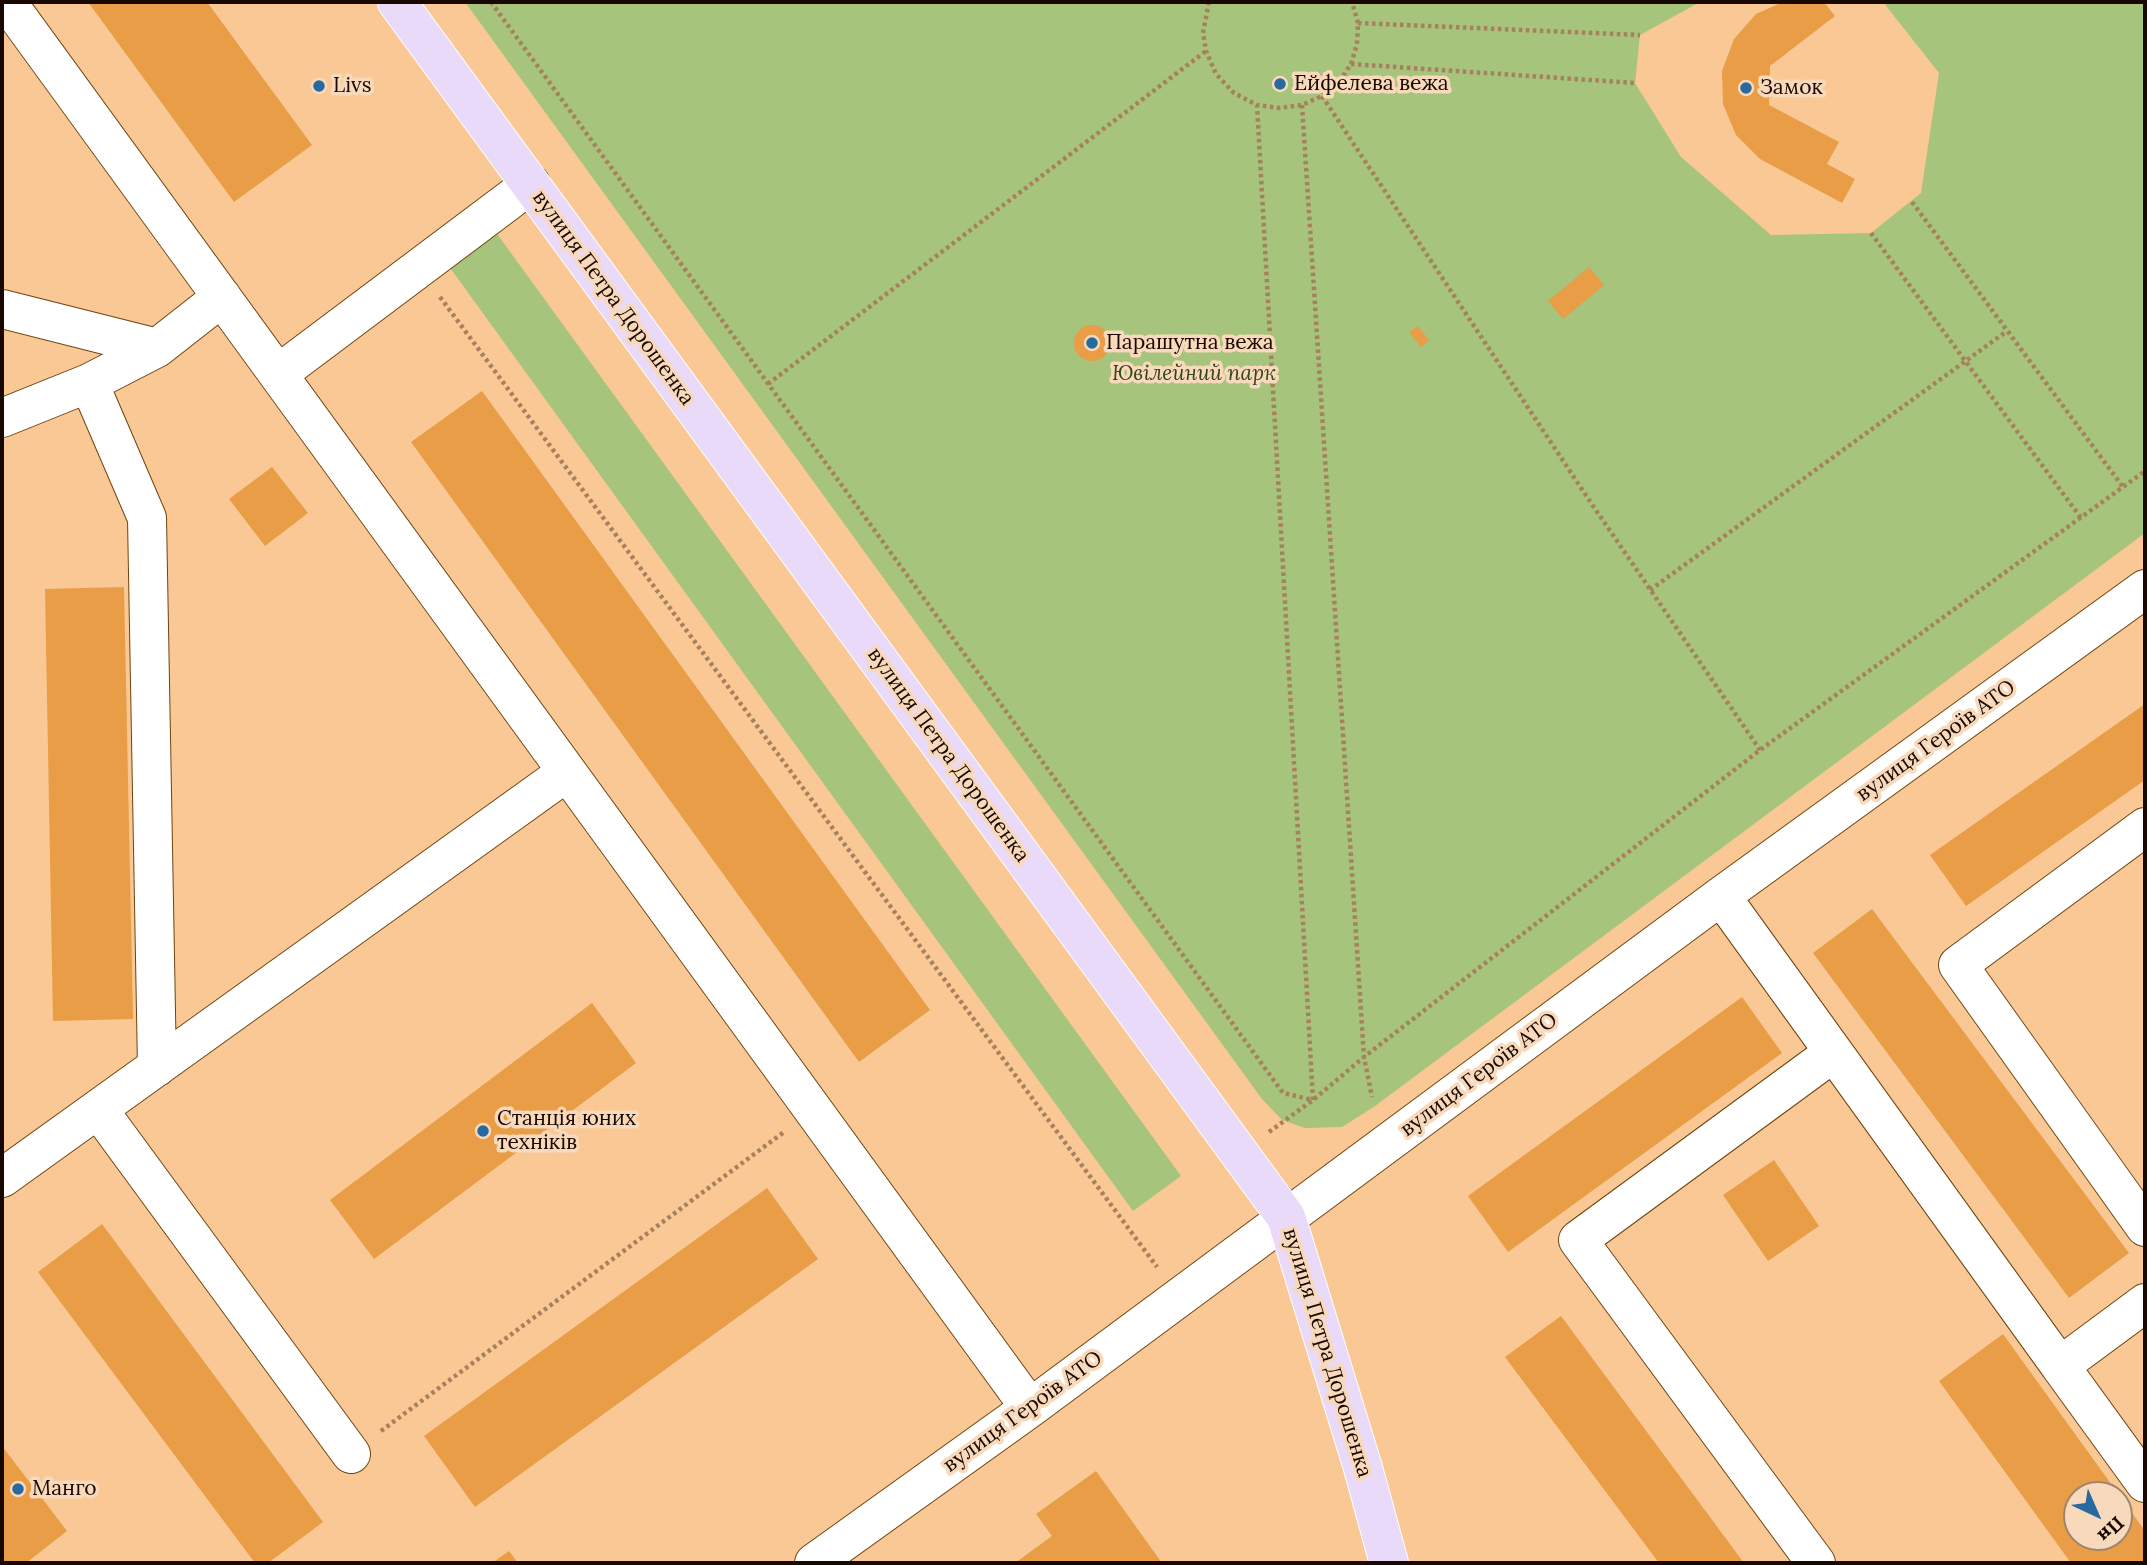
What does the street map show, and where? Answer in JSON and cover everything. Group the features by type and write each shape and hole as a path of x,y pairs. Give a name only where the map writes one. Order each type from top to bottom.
{"main road":[{"name":"вулиця Петра Дорошенка","path":"397,2 1286,1217 1390,1563"}],"street":[{"path":"7,2 1030,1408"},
{"path":"278,374 530,184"},
{"path":"2,418 89,383 157,348 222,297"},
{"path":"2,309 157,348"},
{"path":"89,383 147,518 157,1066"},
{"name":"вулиця Героїв АТО","path":"814,1563 1030,1408 1721,896 2145,589"},
{"path":"2,1178 567,772"},
{"path":"2145,827 1958,965 2145,1227"},
{"path":"1721,896 2145,1483"},
{"path":"1816,1563 1578,1240 1833,1053"},
{"path":"98,1110 351,1454"},
{"path":"2060,1366 2145,1303"}],"path":[{"path":"491,2 1283,1093 1313,1100"},
{"path":"1209,2 1203,33 1206,51 1216,74 1234,93 1256,105 1279,108 1302,105 1322,96 1339,82 1350,64 1357,44 1358,23 1352,2"},
{"path":"1358,23 1640,35"},
{"path":"768,384 1206,51"},
{"path":"1350,64 1635,83"},
{"path":"1322,96 1650,590 1760,750"},
{"path":"1256,105 1313,1100"},
{"path":"1302,105 1364,1057 1372,1097"},
{"path":"1912,202 2123,487"},
{"path":"1871,233 2081,517"},
{"path":"419,269 1180,1297"},
{"path":"1650,590 2007,331"},
{"path":"1240,1153 1313,1100 1364,1057 1760,750 2145,471"},
{"path":"351,1454 813,1110"}],"green space":[{"name":"Ювілейний парк","path":"465,2 1700,2 1640,35 1635,83 1681,157 1771,235 1871,233 1921,193 1939,73 1883,2 2145,2 2145,533 1375,1106 1342,1127 1305,1128 1282,1120 1262,1099"},
{"path":"495,231 1181,1176 1133,1211 448,265"}],"building":[{"path":"88,2 207,2 312,145 234,202"},
{"name":"Замок","path":"1783,2 1824,2 1835,16 1770,66 1769,105 1839,142 1827,164 1855,179 1842,203 1760,159 1736,135 1723,104 1722,71 1734,39 1756,14"},
{"path":"1589,267 1604,285 1563,319 1548,301"},
{"name":"Парашутна вежа","path":"1092,325 1105,330 1110,343 1105,356 1092,361 1079,356 1074,343 1079,330"},
{"path":"1418,326 1429,340 1421,347 1409,332"},
{"path":"482,391 930,1010 859,1062 411,442"},
{"path":"272,467 308,513 265,546 229,499"},
{"path":"124,587 133,1019 53,1021 45,589"},
{"path":"2145,704 2145,780 1966,906 1930,855"},
{"path":"1872,909 2129,1253 2069,1298 1813,953"},
{"path":"1742,997 1782,1053 1508,1252 1468,1196"},
{"name":"Станція юних техніків","path":"592,1003 636,1063 374,1259 330,1200"},
{"path":"1774,1160 1819,1226 1768,1261 1723,1195"},
{"path":"767,1188 818,1259 475,1507 424,1436"},
{"path":"102,1224 323,1522 268,1563 255,1563 38,1272"},
{"path":"1561,1316 1744,1563 1659,1563 1505,1357"},
{"path":"2003,1334 2109,1481 2063,1481 2063,1551 2133,1551 2133,1514 2145,1531 2145,1563 2071,1563 1939,1381"},
{"name":"Манго","path":"2,1446 67,1531 26,1563 2,1563"},
{"path":"1096,1471 1162,1563 1015,1563 1052,1536 1036,1514"},
{"path":"509,1551 518,1563 492,1563"}],"place":[{"name":"Ейфелева вежа","path":"1280,84"},
{"name":"Livs","path":"319,86"},
{"name":"Замок","path":"1746,88"},
{"name":"Парашутна вежа","path":"1092,343"},
{"name":"Станція юних техніків","path":"483,1131"},
{"name":"Манго","path":"18,1489"}]}
